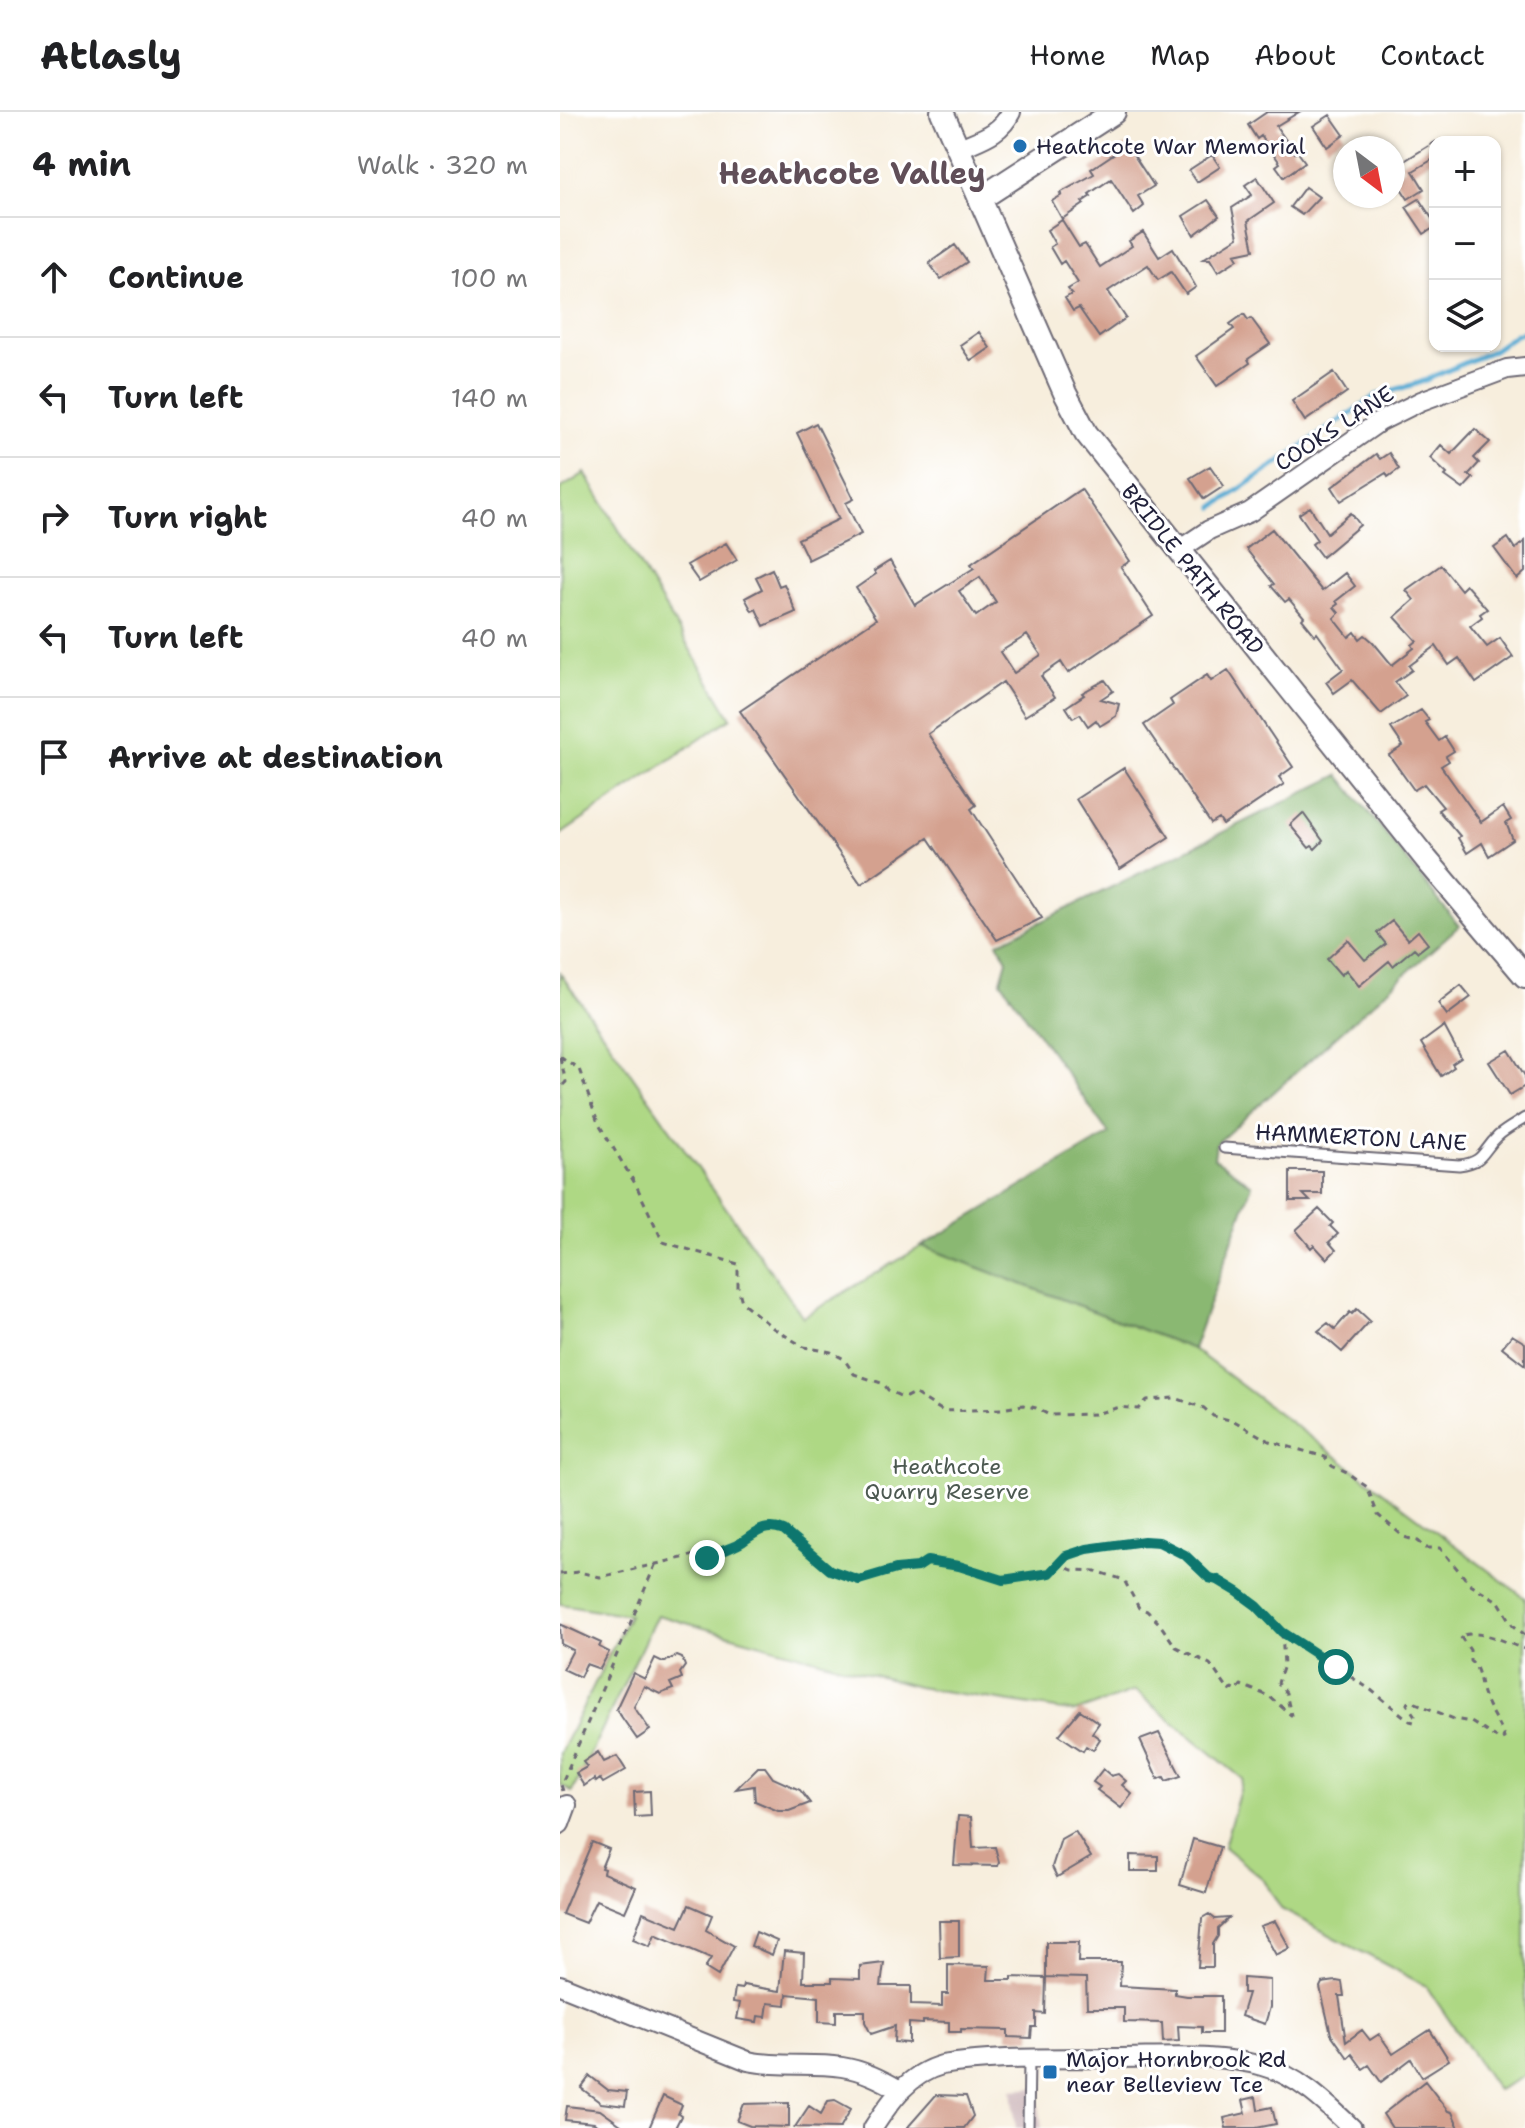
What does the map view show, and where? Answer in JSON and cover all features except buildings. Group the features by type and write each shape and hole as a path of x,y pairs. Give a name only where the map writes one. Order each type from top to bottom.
{"street":[{"name":"BRIDLE PATH ROAD","path":"942,112 1065,393 1086,433 1463,906 1525,976"},
{"path":"958,149 1005,125 1011,112"},
{"path":"980,199 1114,112"},
{"name":"COOKS LANE","path":"1179,550 1209,530 1250,512 1379,422 1421,401 1507,369 1525,367"},
{"path":"560,1824 564,1804"},
{"path":"560,1985 748,2061 841,2066 872,2076 900,2090"},
{"path":"873,2128 900,2090 918,2075 942,2065 1173,2058 1233,2060 1262,2066 1299,2083 1352,2128"}],"lane":[{"name":"HAMMERTON LANE","path":"1224,1148 1459,1165 1474,1163 1484,1156 1498,1137 1525,1118"},
{"path":"1028,2128 1029,2060"}],"path":[{"path":"560,1057 566,1082 560,1088"},
{"path":"560,1057 579,1069 598,1123 636,1185 663,1242 738,1264 738,1287 742,1302 773,1328 804,1347 831,1352 844,1359 854,1374 884,1384 888,1390 904,1398 914,1393 943,1411 989,1410 1023,1405 1049,1415 1095,1414 1120,1407 1139,1409 1147,1400 1175,1398 1204,1408 1213,1416 1242,1424 1269,1441 1325,1457 1332,1466 1367,1487 1378,1515 1404,1537 1418,1541 1426,1548 1440,1548 1469,1583 1499,1602 1513,1625 1525,1635"},
{"path":"560,1574 579,1572 600,1577 695,1555 707,1558 712,1564 718,1553 742,1543 762,1528 784,1531 830,1570 859,1580 896,1569 918,1567 927,1561 959,1566 1003,1580 1050,1573 1066,1556 1087,1549 1144,1541 1159,1542 1185,1555 1209,1578 1218,1580 1257,1606 1282,1632 1371,1690 1410,1721 1414,1722 1415,1716 1407,1704 1411,1701 1454,1719 1471,1722 1500,1740 1504,1738 1485,1698 1477,1666 1470,1660 1470,1650 1460,1636 1498,1636 1525,1649"},
{"path":"564,1804 561,1785 656,1563"},
{"path":"1057,1563 1072,1570 1096,1571 1124,1580 1139,1608 1159,1623 1176,1647 1210,1664 1229,1691 1237,1691 1241,1685 1258,1690 1291,1715 1286,1693 1278,1683 1284,1665 1282,1632"}],"shaded area":[{"path":"1037,2087 1042,2128 1016,2128 1012,2089"}],"green space":[{"path":"585,473 731,718 560,835 560,489"},
{"path":"1339,775 1459,926 1216,1144 1214,1158 1252,1185 1193,1349 922,1246 1109,1134 1001,981 1007,960 998,943"},
{"name":"Heathcote Quarry Reserve","path":"560,973 803,1317 922,1246 1193,1349 1525,1598 1525,2076 1497,2090 1426,1986 1281,1909 1263,1879 1224,1847 1243,1779 1135,1691 1075,1712 917,1687 657,1615 572,1792 560,1785 560,1753 629,1615 560,1604"}],"waterway":[{"path":"1214,507 1377,395 1419,383 1492,351 1525,331"}],"place":[{"name":"Heathcote War Memorial","path":"1020,146"},
{"name":"Major Hornbrook Rd near Belleview Tce","path":"1050,2072"}],"district":[{"name":"Heathcote Valley","path":"852,174"}],"route":[{"path":"707,1558 712,1564 715,1563 718,1553 742,1543 762,1528 775,1528 784,1531 830,1570 859,1580 896,1569 918,1567 927,1561 959,1566 1003,1580 1050,1573 1066,1556 1087,1549 1144,1541 1159,1542 1185,1555 1209,1578 1238,1592 1257,1606 1282,1632 1336,1667"}]}
